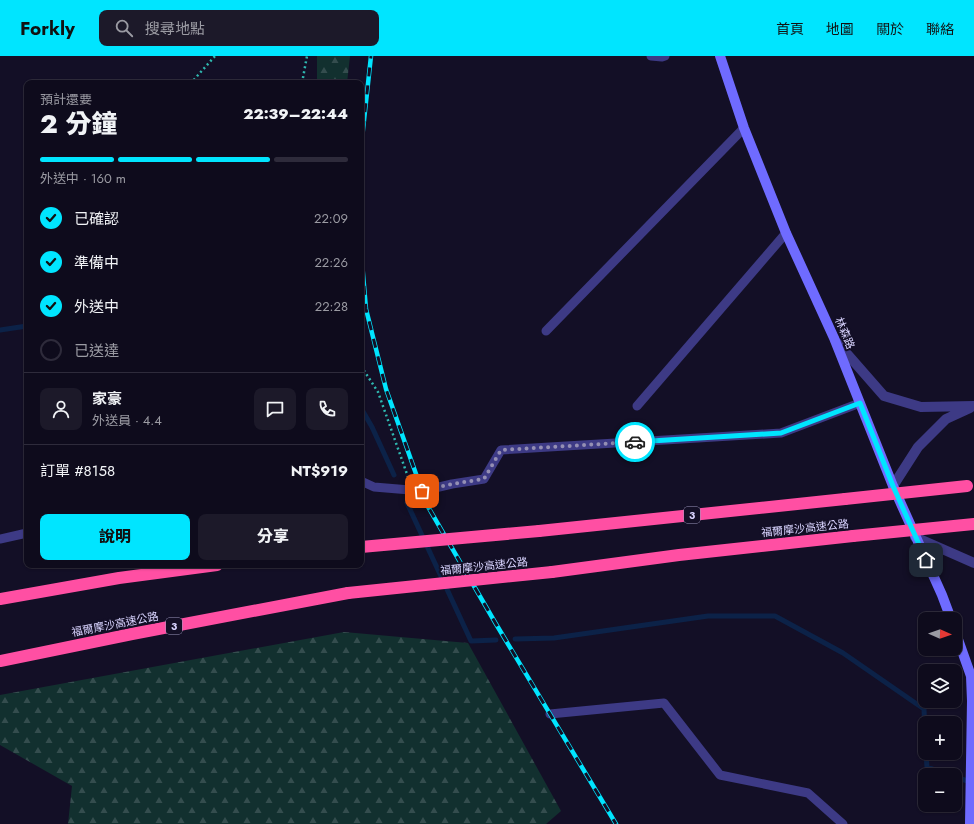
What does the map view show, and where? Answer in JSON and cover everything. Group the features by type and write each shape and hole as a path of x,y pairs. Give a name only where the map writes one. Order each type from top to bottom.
{"highway":[{"name":"3","path":"364,547 539,531 970,486"},
{"name":"福爾摩沙高速公路","path":"0,661 348,593 552,572 679,555 974,524"},
{"path":"0,599 120,578 195,568"}],"main road":[{"name":"林森路","path":"720,56 744,128 786,233 834,338 893,486 948,612"},
{"path":"962,651 971,676 973,697 970,772 970,824"}],"street":[{"path":"834,338 884,396 921,407 974,406"},
{"path":"893,486 918,447 946,419 974,406"},
{"path":"915,537 974,563"}],"lane":[{"path":"651,56 665,56"},
{"path":"546,331 744,128"},
{"path":"637,406 786,233"},
{"path":"364,482 374,487 422,491 484,479 501,450 781,433 860,403"},
{"path":"0,539 24,534"},
{"path":"550,714 664,703 720,775 808,793 843,824"}],"path":[{"path":"194,80 215,56"},
{"path":"303,80 307,56"},
{"path":"364,371 378,392 413,490"}],"green space":[{"path":"317,56 350,56 347,80 317,80"},
{"path":"344,632 468,643 561,811 546,824 68,824 72,786 0,745 0,695"}],"waterway":[{"path":"0,330 24,326"},
{"path":"364,413 394,475"},
{"path":"407,503 471,641 496,640"},
{"path":"515,639 554,638 708,616 775,616 843,653 924,709 924,716"},
{"path":"926,760 927,767 930,768"},
{"path":"962,779 971,782"}],"railway":[{"path":"364,120 371,56"},
{"path":"364,285 366,309 386,389 427,505 496,624 616,824"}],"way so far":[{"path":"422,491 484,479 501,450 635,442"}],"route":[{"path":"635,442 781,433 860,403 893,486 926,560"}]}
